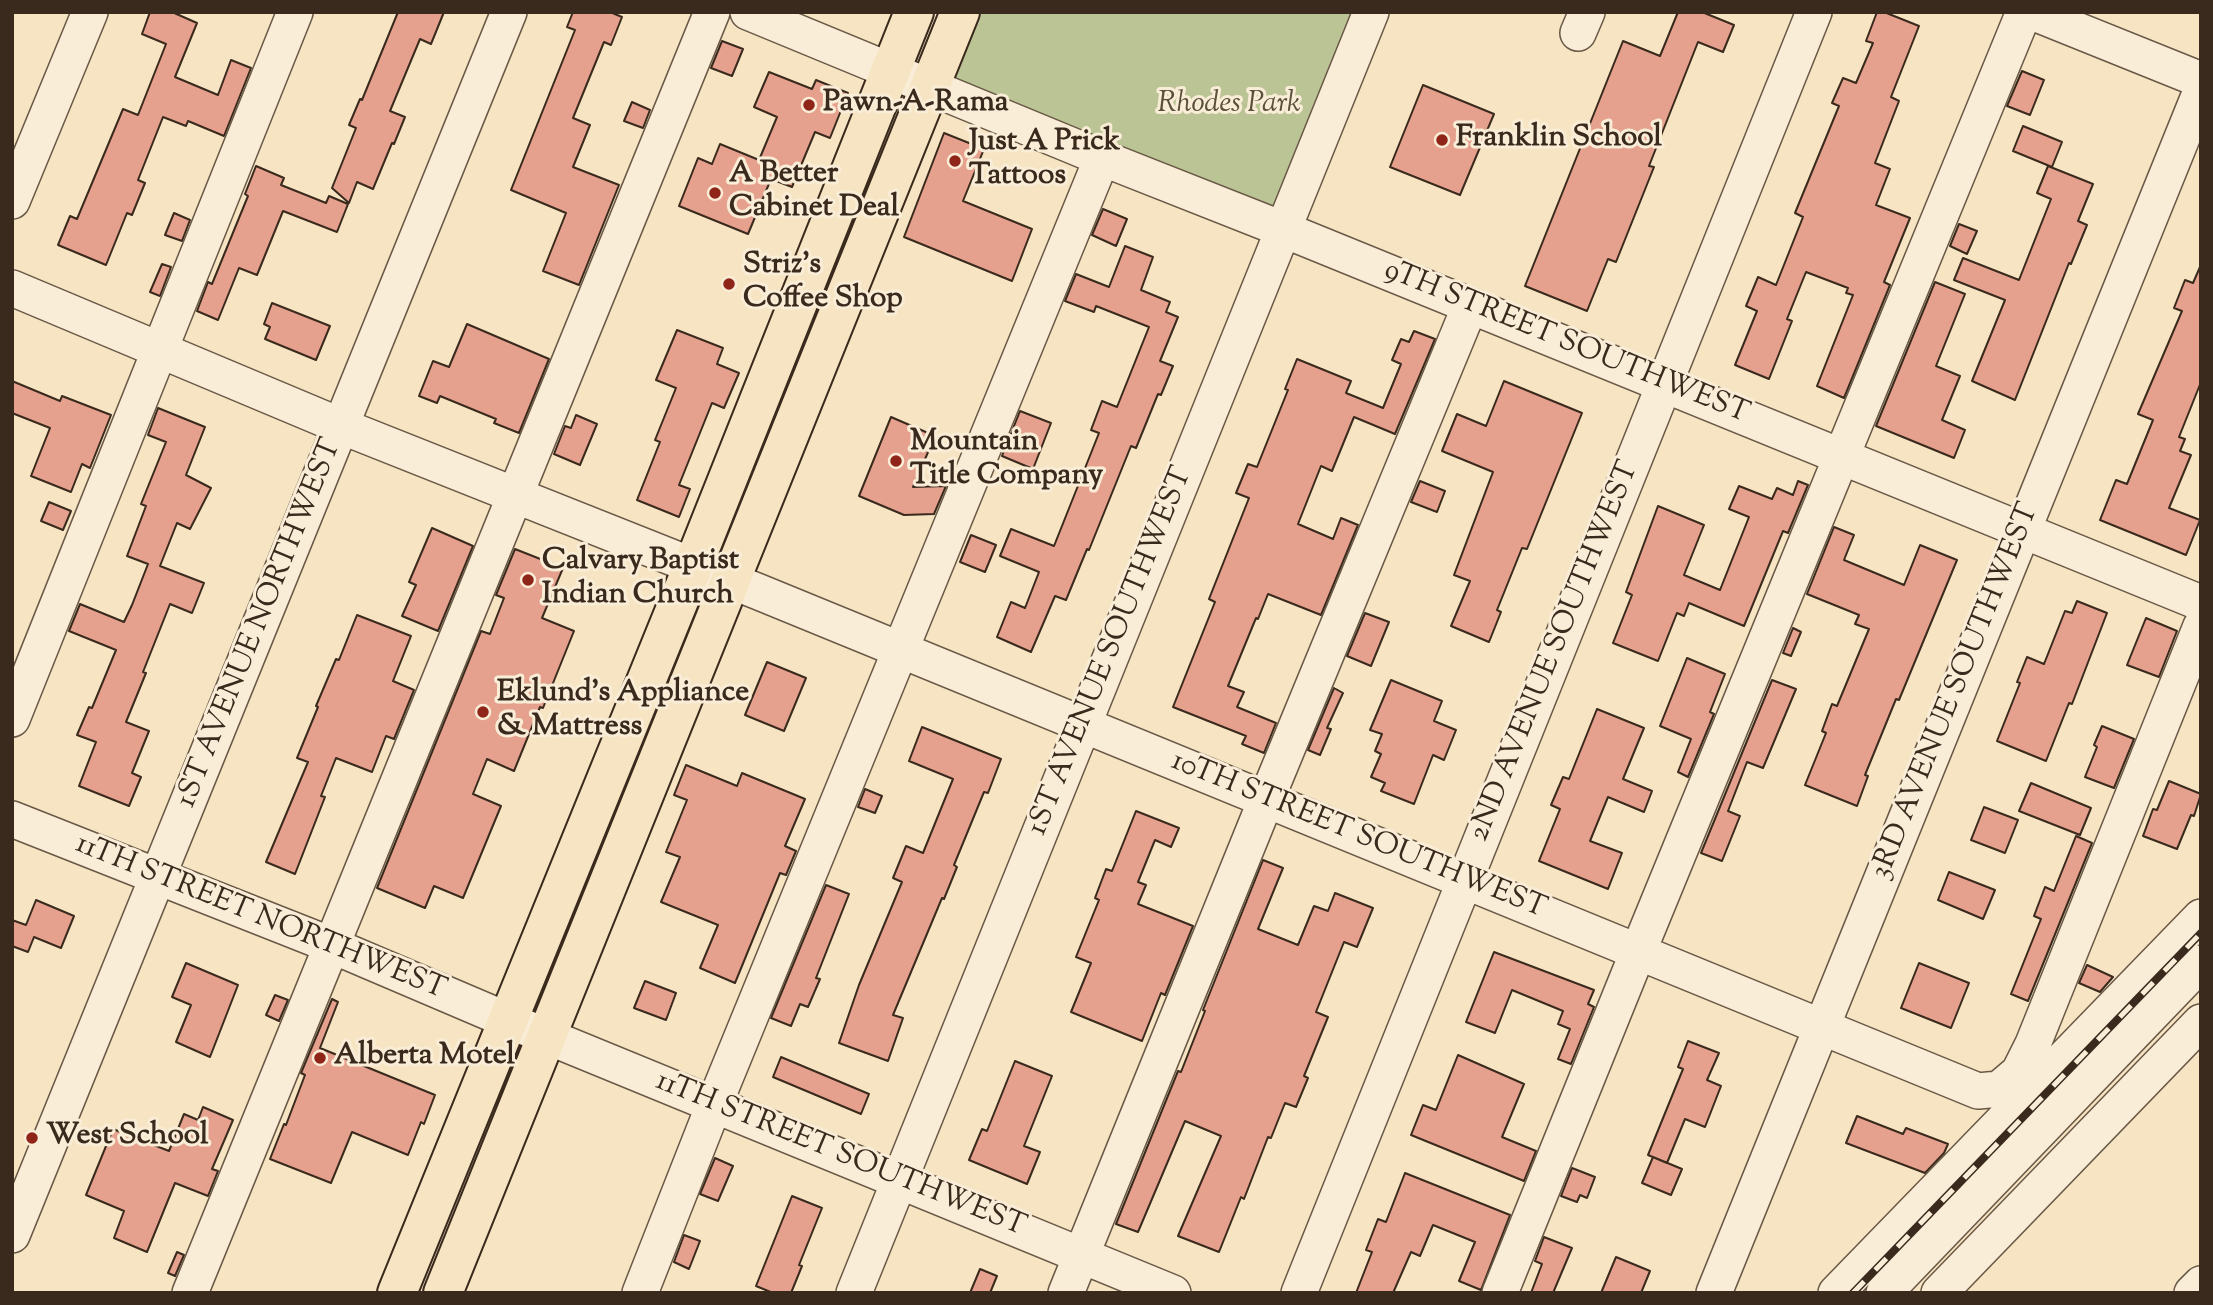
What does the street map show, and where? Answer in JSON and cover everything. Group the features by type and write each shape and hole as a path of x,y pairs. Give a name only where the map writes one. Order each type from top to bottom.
{"highway":[{"path":"397,1293 693,566 914,12"},
{"path":"443,1293 960,12"}],"street":[{"path":"12,201 90,12"},
{"path":"12,719 295,12"},
{"name":"1ST AVENUE NORTHWEST","path":"12,1236 509,12"},
{"path":"190,1293 712,12"},
{"name":"9TH STREET SOUTHWEST","path":"748,12 2201,603"},
{"name":"1ST AVENUE SOUTHWEST","path":"853,1293 1371,12"},
{"name":"2ND AVENUE SOUTHWEST","path":"1299,1293 1814,12"},
{"path":"1500,1293 2024,12"},
{"path":"2032,12 2201,80"},
{"name":"3RD AVENUE SOUTHWEST","path":"1714,1293 2201,91"},
{"path":"640,1293 714,1105 1102,158"},
{"name":"10TH STREET SOUTHWEST","path":"12,288 341,426 730,580 1979,1091 1999,1089 2019,1072 2038,1031 2201,626"},
{"path":"1066,1293 1266,800 1471,306"},
{"name":"11TH STREET NORTHWEST","path":"12,818 331,945 507,1020"},
{"path":"1836,1293 2201,917"},
{"path":"1884,1293 2201,963"},
{"name":"11TH STREET SOUTHWEST","path":"507,1020 1173,1293"},
{"path":"1940,1293 2201,1022"},
{"path":"2192,1293 2201,1284"}],"green space":[{"name":"Rhodes Park","path":"960,12 1371,12 1282,229 930,88"}],"building":[{"path":"150,12 172,12 197,23 175,77 218,95 231,60 251,68 224,136 188,121 186,126 163,117 138,180 145,183 132,215 127,213 106,265 58,245 70,216 77,219 123,109 138,115 166,44 142,34"},
{"path":"398,12 444,12 431,44 420,39 390,111 405,117 373,189 357,182 349,203 332,188 356,128 349,125"},
{"path":"573,12 610,12 622,17 611,45 604,42 573,118 590,125 573,167 619,185 579,285 543,271 566,213 511,190 575,30 567,27"},
{"path":"1678,12 1702,12 1734,25 1723,52 1698,42 1649,166 1654,167 1616,262 1608,259 1587,311 1525,286 1623,41 1660,56"},
{"path":"1877,12 1884,12 1919,26 1891,97 1899,101 1875,163 1890,169 1876,205 1910,218 1884,282 1890,285 1844,398 1817,386 1853,295 1846,293 1848,288 1806,272 1787,319 1792,321 1769,379 1735,365 1757,311 1746,306 1758,277 1776,285 1803,217 1795,213 1839,106 1832,103 1843,78 1856,83 1873,43 1866,41"},
{"path":"722,41 743,49 732,76 711,68"},
{"path":"2022,71 2044,80 2030,115 2007,106"},
{"path":"769,72 812,89 816,80 848,93 830,138 815,132 792,187 771,179 748,234 679,206 698,158 712,164 720,144 759,160 777,117 754,107"},
{"name":"Franklin School","path":"1423,85 1494,114 1460,195 1390,167"},
{"path":"632,102 650,110 643,128 624,121"},
{"path":"2023,126 2062,142 2052,167 2013,151"},
{"path":"944,133 984,149 963,201 1032,229 1012,281 904,237"},
{"path":"256,166 284,178 281,185 326,203 329,196 348,204 337,232 283,211 257,275 239,268 218,320 197,311 208,282 212,284 248,196 245,194"},
{"path":"2048,166 2093,184 2078,221 2087,225 2071,264 2069,263 2015,400 1972,381 2005,300 1954,280 1963,258 2019,280 2051,199 2037,193"},
{"path":"1103,209 1127,219 1116,246 1092,235"},
{"path":"174,213 190,220 182,241 165,235"},
{"path":"1959,224 1977,231 1967,254 1950,246"},
{"path":"1125,246 1153,257 1141,290 1170,302 1166,312 1178,317 1160,361 1173,366 1161,395 1158,394 1136,448 1131,446 1066,600 1055,596 1031,652 997,637 1011,602 1025,608 1039,572 1000,556 1011,529 1054,546 1099,433 1091,430 1102,401 1117,407 1149,327 1096,306 1094,312 1065,301 1076,274 1109,287"},
{"path":"162,264 171,267 160,296 150,292"},
{"path":"2200,267 2201,382 2179,437 2185,439 2180,451 2191,455 2169,508 2200,520 2186,555 2100,520 2116,480 2127,484 2153,420 2138,414 2182,311 2174,308 2185,280 2193,283"},
{"path":"1935,282 1965,294 1936,366 1960,376 1942,420 1965,430 1954,458 1876,426"},
{"path":"272,303 330,326 316,360 265,339 270,327 264,324"},
{"path":"467,324 549,359 519,433 494,423 496,419 440,396 437,403 419,396 433,361 449,367"},
{"path":"677,330 723,348 717,364 739,373 724,408 712,403 679,485 690,489 679,517 637,500 660,442 655,440 676,388 656,380"},
{"path":"1414,331 1435,339 1395,434 1354,417 1332,471 1321,466 1298,524 1333,539 1341,518 1358,525 1321,615 1268,594 1228,686 1244,692 1237,707 1276,723 1264,753 1242,744 1246,736 1173,707 1215,602 1209,599 1249,498 1236,493 1248,464 1257,467 1288,390 1285,389 1297,359 1351,381 1346,393 1383,408 1401,364 1392,360 1401,339 1409,342"},
{"path":"12,381 60,401 62,396 111,415 90,468 82,464 71,492 31,476 50,428 12,413"},
{"path":"1504,381 1582,413 1527,549 1522,548 1497,610 1501,612 1489,642 1451,626 1470,581 1454,575 1493,472 1442,451 1457,414 1486,426"},
{"path":"158,408 205,427 186,475 211,488 190,529 177,523 160,566 204,583 192,613 170,604 126,722 149,731 132,773 141,777 129,806 79,786 96,742 77,735 89,707 92,708 116,650 69,631 80,604 124,622 132,605 148,564 127,556 146,506 141,504 166,442 148,435"},
{"path":"1020,411 1051,423 1033,469 1002,456"},
{"path":"576,415 597,424 580,465 554,454 565,426 571,428"},
{"path":"891,417 935,436 913,487 946,486 934,514 904,515 859,496"},
{"path":"1420,481 1445,491 1437,512 1411,502"},
{"path":"1798,481 1808,485 1788,533 1783,531 1744,626 1689,603 1684,616 1677,613 1658,661 1613,643 1632,595 1626,592 1658,506 1704,525 1684,575 1720,590 1749,517 1729,509 1739,486 1772,499 1777,488 1793,495"},
{"path":"49,502 71,511 63,530 41,521"},
{"path":"1834,527 1854,535 1844,560 1904,585 1920,545 1957,560 1865,775 1868,776 1857,806 1805,785 1826,733 1822,731 1832,704 1837,706 1869,629 1855,624 1859,615 1807,594"},
{"path":"432,528 473,546 438,631 402,616 416,585 409,582"},
{"path":"971,535 996,545 985,572 960,562"},
{"path":"515,549 563,568 542,618 574,631 514,771 487,759 473,794 501,806 463,898 434,886 425,908 377,888 481,631 490,634 504,598 496,595"},
{"path":"2077,601 2107,613 2072,704 2069,703 2046,761 1997,741 2020,683 2017,682 2027,657 2044,664 2065,611 2072,613"},
{"path":"1365,613 1389,622 1371,666 1347,656"},
{"path":"357,615 411,636 393,681 414,690 394,739 386,736 372,772 336,758 321,796 325,797 295,874 266,862 308,762 297,758 318,707 316,706"},
{"path":"2146,618 2177,631 2159,677 2127,665"},
{"path":"1793,628 1801,632 1791,656 1783,653"},
{"path":"1687,658 1725,674 1710,712 1714,714 1688,777 1678,772 1691,739 1660,726"},
{"path":"767,662 806,678 784,731 745,715"},
{"path":"1391,680 1442,701 1434,721 1456,730 1444,760 1433,755 1414,804 1381,791 1385,783 1371,777 1381,754 1375,751 1382,734 1370,730"},
{"path":"1772,680 1796,689 1763,768 1747,762 1728,811 1740,816 1722,861 1701,853"},
{"path":"1334,688 1343,693 1327,728 1331,729 1320,755 1308,750"},
{"path":"1597,709 1644,728 1623,779 1652,791 1644,812 1608,797 1590,841 1622,853 1608,889 1539,861 1560,809 1551,805 1563,777 1569,779"},
{"path":"2102,726 2134,739 2114,788 2085,777"},
{"path":"922,727 1001,759 988,793 984,792 954,865 957,867 944,899 942,898 893,1015 903,1018 888,1061 839,1043 859,985 902,882 893,878 906,846 923,853 953,779 909,761"},
{"path":"686,765 737,786 742,773 805,799 785,846 796,851 786,875 780,873 735,983 700,968 718,925 661,902 680,857 666,852 687,800 674,795"},
{"path":"2169,781 2201,794 2194,816 2191,815 2177,849 2143,836 2153,809 2157,810"},
{"path":"2031,783 2091,808 2080,835 2019,811"},
{"path":"865,789 882,796 875,813 858,807"},
{"path":"1984,807 2018,820 2005,853 1971,840"},
{"path":"1136,811 1179,828 1171,847 1155,840 1138,882 1146,885 1138,904 1193,926 1165,995 1161,993 1142,1041 1071,1012 1091,963 1076,957 1099,900 1095,898 1106,869 1112,871"},
{"path":"2076,836 2092,843 2028,1001 2011,994 2041,919 2034,916 2045,887 2054,891"},
{"path":"1263,860 1283,868 1258,929 1298,945 1314,906 1328,911 1335,893 1373,908 1357,947 1344,942 1316,1012 1328,1017 1304,1076 1308,1078 1296,1107 1285,1103 1271,1138 1268,1137 1244,1199 1241,1197 1219,1252 1178,1236 1221,1136 1185,1121 1138,1232 1116,1224 1178,1071 1181,1072"},
{"path":"1949,872 1995,890 1983,919 1938,900"},
{"path":"826,885 849,894 816,978 820,979 808,1007 800,1004 791,1026 771,1018"},
{"path":"36,900 74,916 61,948 34,937 28,952 12,946 12,920 26,925"},
{"path":"1494,952 1594,990 1588,1004 1594,1007 1571,1064 1558,1059 1570,1029 1558,1024 1563,1011 1512,990 1495,1033 1466,1022"},
{"path":"186,963 238,985 210,1057 176,1042 191,1005 172,997"},
{"path":"1919,963 1969,983 1951,1028 1901,1008"},
{"path":"2087,965 2113,977 2100,992 2079,983"},
{"path":"645,981 676,993 666,1020 634,1008"},
{"path":"275,995 288,1000 279,1021 266,1015"},
{"path":"332,999 338,1002 320,1048 435,1095 408,1155 352,1132 331,1183 270,1159 284,1124 286,1125 305,1075 301,1073"},
{"path":"1688,1041 1719,1053 1707,1080 1721,1086 1705,1127 1685,1119 1667,1163 1648,1155 1683,1069 1678,1067"},
{"path":"1458,1055 1524,1084 1502,1137 1536,1151 1524,1181 1411,1135 1423,1105 1436,1110"},
{"path":"781,1057 869,1094 861,1114 773,1077"},
{"path":"1015,1061 1052,1076 1024,1146 1040,1152 1027,1184 969,1160 982,1129 987,1131"},
{"path":"203,1107 233,1120 212,1169 218,1171 208,1196 175,1183 147,1252 114,1238 124,1211 86,1195 113,1129 169,1151 184,1114 198,1120"},
{"path":"1857,1116 1903,1134 1906,1128 1948,1144 1944,1153 1925,1173 1846,1143"},
{"path":"1653,1157 1682,1169 1671,1195 1642,1183"},
{"path":"715,1158 733,1166 718,1201 700,1194"},
{"path":"1572,1168 1595,1177 1587,1198 1580,1195 1577,1202 1561,1196"},
{"path":"1405,1173 1510,1215 1481,1290 1459,1281 1475,1242 1433,1225 1420,1256 1411,1252 1393,1293 1356,1293 1372,1252 1366,1250 1378,1219 1386,1222"},
{"path":"792,1196 822,1208 791,1293 773,1293 756,1286"},
{"path":"684,1235 700,1241 689,1269 674,1262"},
{"path":"1544,1237 1572,1248 1553,1293 1531,1293 1542,1264 1535,1261"},
{"path":"177,1252 184,1255 175,1276 168,1273"},
{"path":"1616,1257 1650,1271 1641,1293 1601,1293"},
{"path":"980,1269 997,1276 990,1293 970,1293"}],"railway":[{"path":"1853,1293 2201,933"}],"place":[{"name":"Pawn-A-Rama","path":"809,105"},
{"name":"Franklin School","path":"1442,140"},
{"name":"Just A Prick Tattoos","path":"955,161"},
{"name":"A Better Cabinet Deal","path":"715,193"},
{"name":"Striz's Coffee Shop","path":"729,284"},
{"name":"Mountain Title Company","path":"896,461"},
{"name":"Calvary Baptist Indian Church","path":"528,580"},
{"name":"Eklund's Appliance & Mattress","path":"483,712"},
{"name":"Alberta Motel","path":"320,1058"},
{"name":"West School","path":"32,1138"}]}
